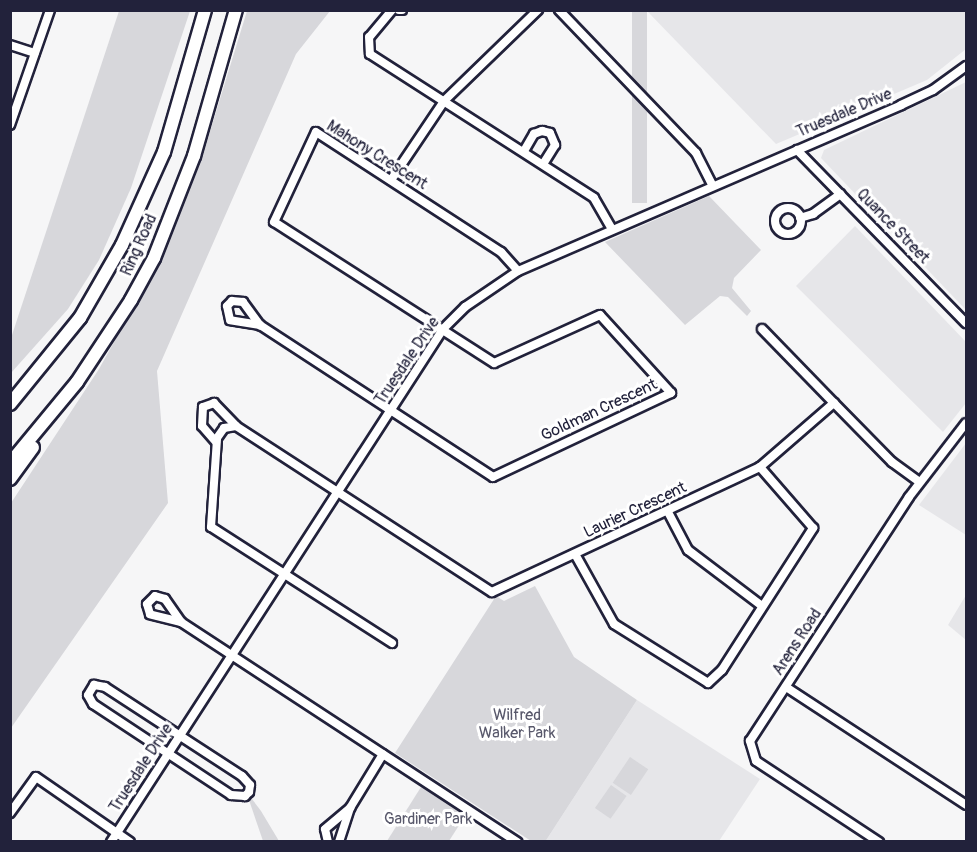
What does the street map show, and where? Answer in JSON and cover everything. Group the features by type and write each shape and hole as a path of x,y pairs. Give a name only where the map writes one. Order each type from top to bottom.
{"highway":[{"name":"Ring Road","path":"10,404 80,318 122,245 164,152 205,10"},
{"name":"Ring Road","path":"10,463 77,382 131,300 154,258 194,156 236,10"},
{"path":"10,390 80,318"},
{"path":"10,479 77,382"}],"street":[{"path":"10,125 50,10"},
{"path":"392,10 369,37 370,54 594,198 610,228"},
{"path":"391,180 444,100 538,10"},
{"path":"559,10 696,153 712,184"},
{"path":"10,45 34,53"},
{"name":"Truesdale Drive","path":"111,842 443,329 487,288 610,228 933,90 966,66"},
{"path":"524,151 534,134 542,130 550,133 555,145 543,164"},
{"name":"Mahony Crescent","path":"443,329 274,222 316,132 501,252 518,271"},
{"name":"Quance Street","path":"797,150 966,323"},
{"path":"800,218 813,214 841,194"},
{"name":"Goldman Crescent","path":"391,411 493,477 670,393 600,315 494,363 443,329"},
{"path":"260,325 391,411"},
{"path":"762,329 892,462 920,482"},
{"path":"216,442 202,426 202,407 214,403 236,426 338,492"},
{"name":"Laurier Crescent","path":"338,492 492,592 668,512 760,467 834,403"},
{"name":"Arens Road","path":"879,842 756,761 750,741 920,482 966,423"},
{"path":"236,426 224,428 216,442 211,526 392,643"},
{"path":"575,554 614,624 708,682 722,670 813,528 760,467"},
{"path":"668,512 688,550 762,606"},
{"path":"180,622 512,840"},
{"path":"94,685 105,687 242,776 250,784 249,792 245,796 231,795 168,753 93,705 89,689 94,685"},
{"path":"786,687 966,804"},
{"path":"339,842 350,808 383,754"},
{"path":"10,813 36,777 130,842"},
{"path":"328,842 325,829 350,808"}],"shaded area":[{"path":"647,11 966,11 966,49 927,80 776,144"},
{"path":"966,82 966,310 821,158 824,150"},
{"path":"855,226 966,342 966,403 943,432 796,286"},
{"path":"966,443 966,535 919,505"},
{"path":"966,595 966,640 948,625"},
{"path":"637,700 760,779 719,841 545,842"}],"green space":[{"path":"119,11 190,11 131,188 99,260 68,309 11,373 11,338"},
{"path":"247,11 330,11 296,54 157,371 168,503 11,728 11,503 99,369 162,256 200,164"},
{"path":"632,11 647,11 647,203 632,203"},
{"path":"709,196 761,250 734,278 732,288 751,311 747,316 728,297 720,296 685,325 605,242"},
{"name":"Wilfred Walker Park","path":"535,586 574,657 637,700 545,842 531,841 395,753 496,596 504,601"},
{"path":"630,757 648,769 631,795 613,783"},
{"path":"611,785 627,796 611,819 595,808"},
{"name":"Gardiner Park","path":"421,787 465,816 449,841 387,841"},
{"path":"252,799 279,841 263,841 249,800"}]}
